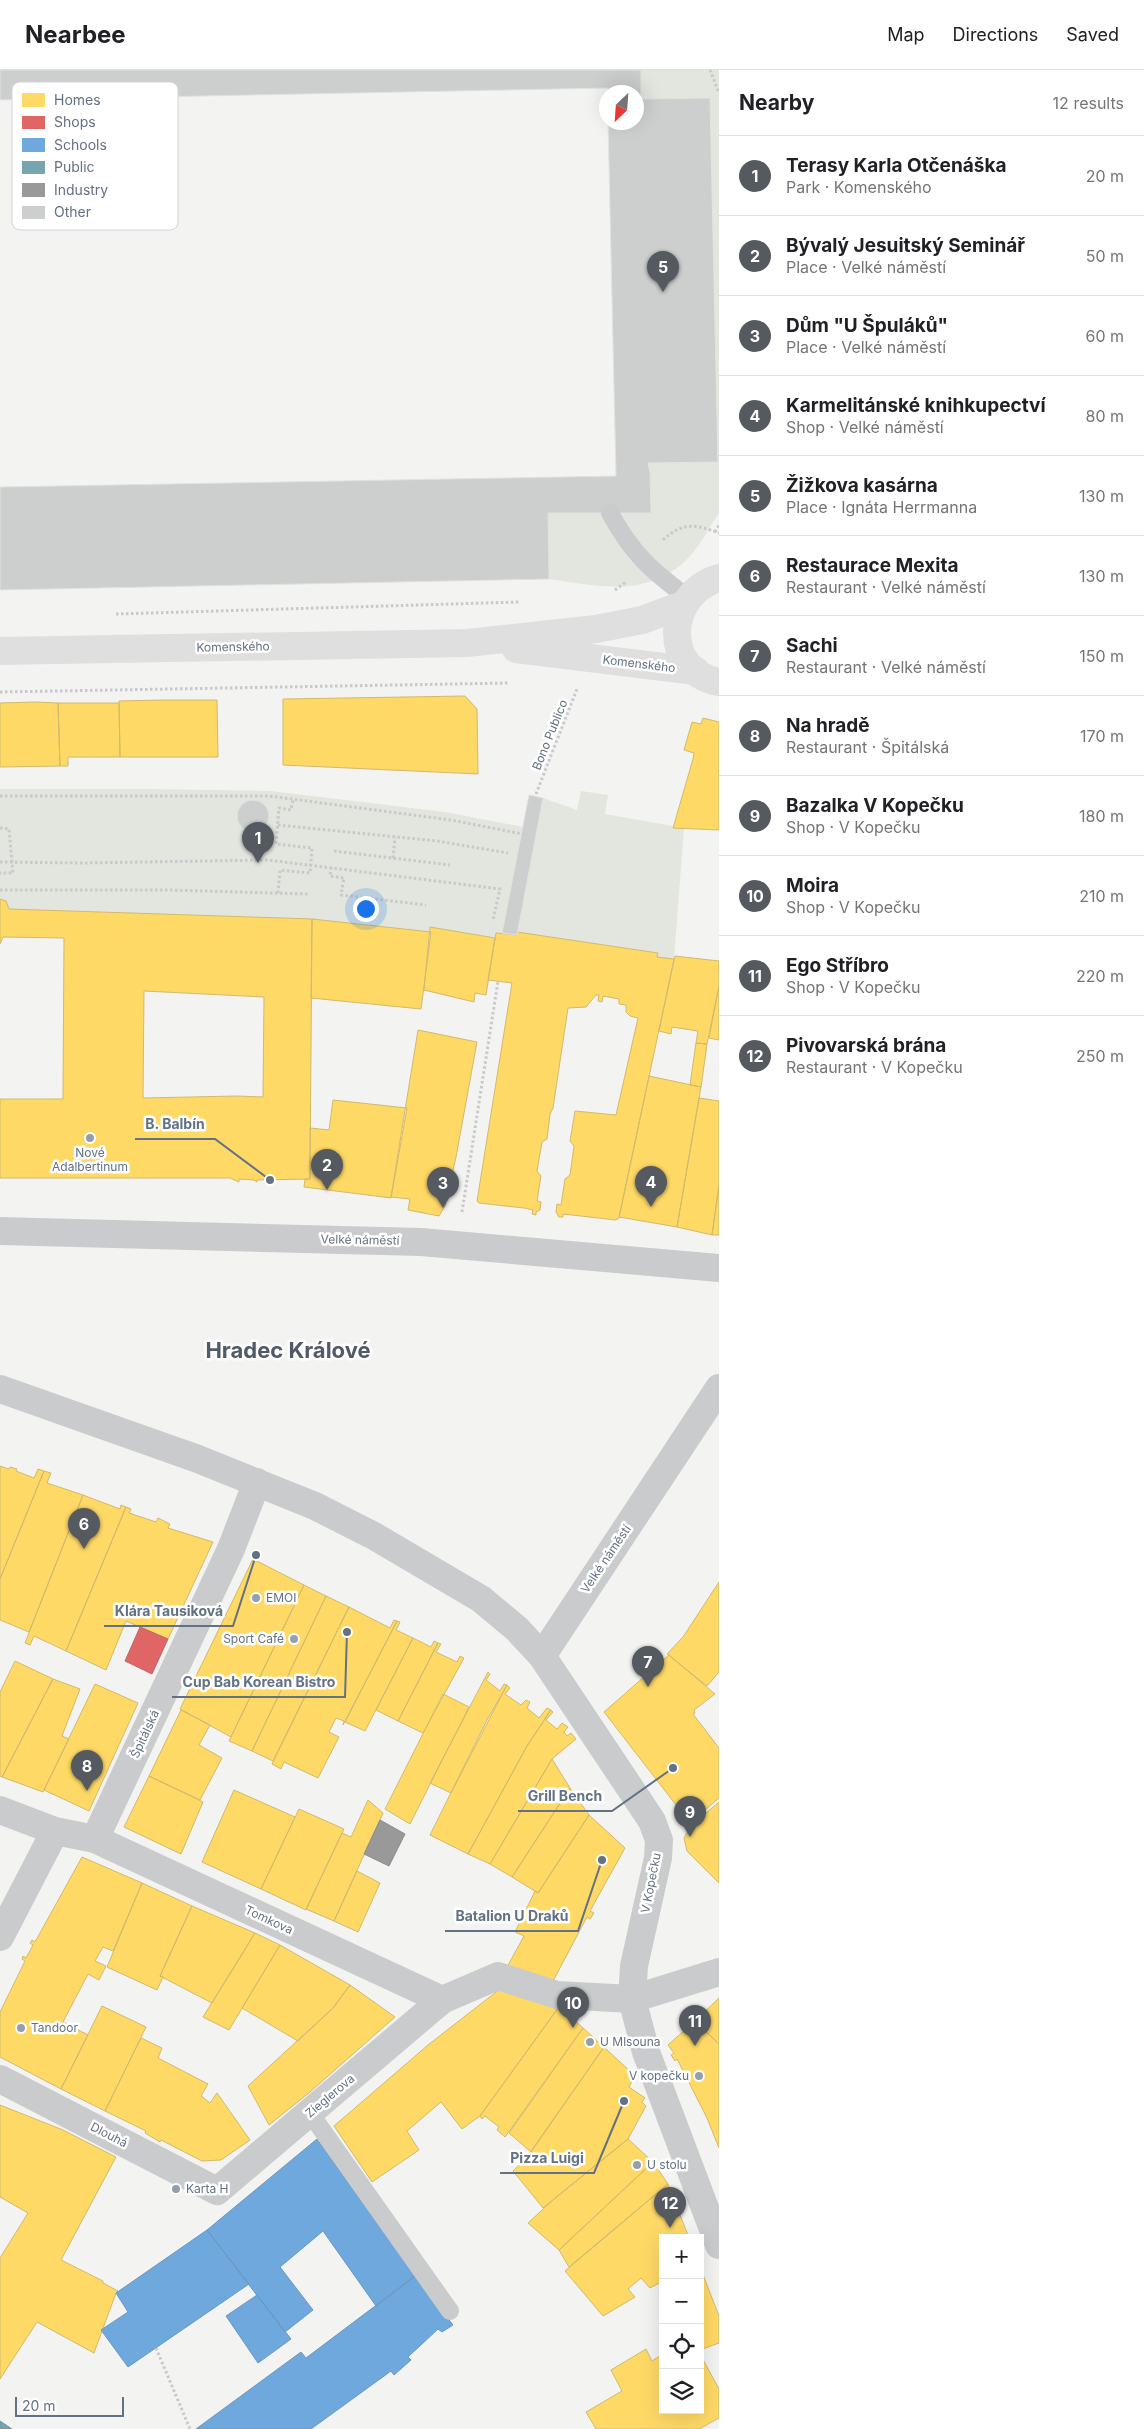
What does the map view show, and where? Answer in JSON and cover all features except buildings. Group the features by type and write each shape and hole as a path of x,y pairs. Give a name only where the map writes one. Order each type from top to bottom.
{"street":[{"path":"707,677 682,654 677,636 678,622 698,592 719,566"},
{"name":"Komenského","path":"0,651 467,643 596,629 642,620 698,592"},
{"name":"Komenského","path":"467,643 707,677"},
{"name":"Velké náměstí","path":"0,1231 421,1242 719,1268"},
{"path":"0,1389 258,1482 340,1519 450,1580 480,1600 517,1629 542,1656"},
{"name":"Velké náměstí","path":"542,1656 716,1398"},
{"name":"Špitálská","path":"95,1839 232,1549 258,1482"},
{"name":"V Kopečku","path":"542,1656 652,1821 659,1840 658,1858 634,1966 632,1999 646,2052 719,2245"},
{"path":"0,1810 55,1831 95,1839"},
{"path":"0,1937 55,1831"},
{"name":"Tomkova","path":"95,1839 442,2000"},
{"path":"442,2000 498,1976 557,1995 632,1999 719,1972"},
{"name":"Zieglerova","path":"217,2191 442,2000"},
{"name":"Dlouhá","path":"0,2079 217,2191"}],"lane":[{"path":"610,513 631,548 643,562 698,592"},
{"path":"310,2113 450,2311"}],"path":[{"path":"710,70 719,93"},
{"path":"658,545 671,532 688,525 719,533"},
{"path":"714,532 719,525"},
{"path":"610,594 631,576"},
{"path":"109,614 523,602"},
{"name":"Bono Publico","path":"536,794 580,682"},
{"path":"0,692 511,683"},
{"path":"0,796 269,796 452,820 528,835"},
{"path":"278,893 280,870 310,873 312,848 276,844 280,808 292,810 293,800"},
{"path":"278,825 475,846 508,853"},
{"path":"0,828 9,829 13,873 0,873"},
{"path":"393,858 395,837"},
{"path":"334,851 450,865"},
{"path":"0,862 268,860 310,864 500,889 493,920"},
{"path":"331,867 330,876 344,878 341,895 426,905"},
{"path":"0,890 169,890 309,894"},
{"path":"457,1245 498,981"},
{"path":"156,2348 190,2429"}],"shaded area":[{"path":"641,70 719,70 719,513 689,557 674,570 658,579 640,584 605,586 549,579 548,513 651,513 648,463 718,461 710,98 644,99 644,85 641,85"},
{"path":"0,789 271,791 445,812 523,827 502,933 496,933 495,938 431,927 429,932 312,919 9,909 6,902 0,899"},
{"path":"581,791 608,795 605,814 684,828 674,959 657,957 657,953 517,932 543,798 577,810"}],"place":[{"name":"Žižkova kasárna","path":"663,292"},
{"name":"Terasy Karla Otčenáška","path":"258,863"},
{"name":"Nové Adalbertinum","path":"90,1138"},
{"name":"B. Balbín","path":"270,1180"},
{"name":"Bývalý Jesuitský Seminář","path":"327,1190"},
{"name":"Karmelitánské knihkupectví","path":"651,1207"},
{"name":"Dům \"U Špuláků\"","path":"443,1208"},
{"name":"Restaurace Mexita","path":"84,1549"},
{"name":"Klára Tausiková","path":"256,1555"},
{"name":"EMOI","path":"256,1598"},
{"name":"Cup Bab Korean Bistro","path":"347,1632"},
{"name":"Sport Café","path":"294,1639"},
{"name":"Sachi","path":"648,1687"},
{"name":"Grill Bench","path":"673,1768"},
{"name":"Na hradě","path":"87,1791"},
{"name":"Bazalka V Kopečku","path":"690,1837"},
{"name":"Batalion U Draků","path":"602,1860"},
{"name":"Tandoor","path":"21,2028"},
{"name":"Moira","path":"573,2028"},
{"name":"U Mlsouna","path":"590,2042"},
{"name":"Ego Stříbro","path":"695,2046"},
{"name":"V kopečku","path":"699,2076"},
{"name":"Pizza Luigi","path":"624,2101"},
{"name":"U stolu","path":"637,2165"},
{"name":"Karta H","path":"176,2189"},
{"name":"Pivovarská brána","path":"670,2228"}],"district":[{"name":"Hradec Králové","path":"288,1350"}]}
